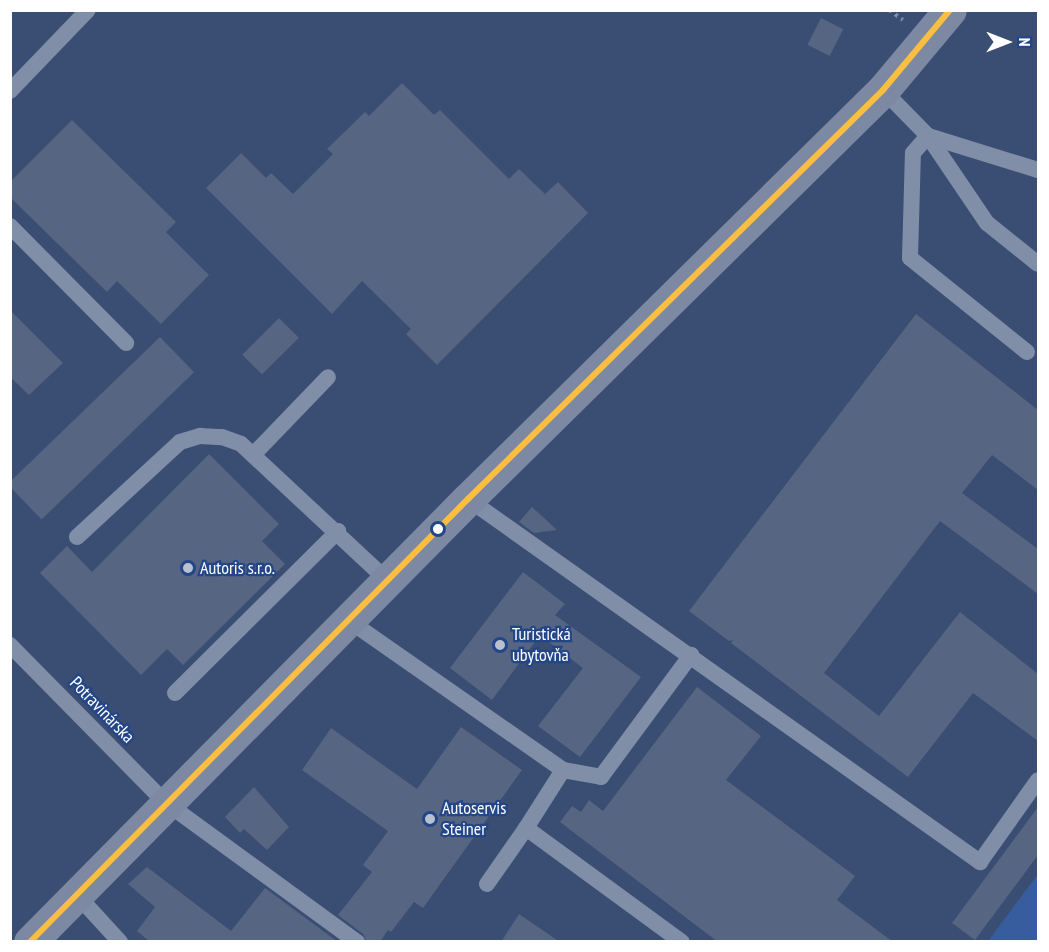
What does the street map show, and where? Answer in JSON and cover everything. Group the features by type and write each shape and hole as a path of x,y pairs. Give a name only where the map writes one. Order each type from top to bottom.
{"main road":[{"path":"30,942 165,802 468,499 883,90 950,10"}],"lane":[{"path":"10,91 88,10"},
{"path":"883,90 928,136 987,223 1038,264"},
{"path":"928,136 1038,170"},
{"path":"928,136 913,153 910,258 1027,352"},
{"path":"10,226 126,343"},
{"path":"254,455 328,377"},
{"path":"77,537 180,442 200,436 222,437 241,444 254,455 338,531 387,580"},
{"path":"468,499 980,862 1038,780"},
{"path":"175,693 338,531"},
{"path":"348,620 563,770 601,777 691,655"},
{"name":"Potravinárska","path":"10,645 165,802 357,942"},
{"path":"487,884 563,770"},
{"path":"526,828 682,942"},
{"path":"77,895 120,942"}],"shaded area":[{"path":"1038,874 1038,941 988,941"}],"building":[{"path":"821,18 843,29 830,56 807,45"},
{"path":"402,83 434,115 440,110 509,179 519,169 545,194 558,182 588,213 437,365 406,334 411,329 362,281 332,314 206,188 241,153 266,178 271,173 293,194 333,154 327,149 365,112 369,116"},
{"path":"72,120 176,222 166,232 209,275 161,324 117,281 107,292 10,197 10,182"},
{"path":"10,310 63,363 29,395 10,377"},
{"path":"916,314 1038,410 1038,490 992,455 962,493 1038,549 1038,594 940,521 824,673 879,716 960,612 1038,674 1038,741 973,693 908,777 731,643 733,640 729,641 689,611"},
{"path":"279,318 299,338 262,375 242,355"},
{"path":"160,337 194,372 42,520 10,487 10,482"},
{"name":"Autoris s.r.o.","path":"209,454 279,524 262,541 285,564 183,665 167,649 141,675 40,573 67,546 92,572"},
{"path":"532,507 557,530 534,533 519,522"},
{"path":"523,572 565,604 555,615 641,677 580,757 538,726 583,668 540,635 492,700 450,668"},
{"path":"697,687 761,736 726,780 855,876 837,900 893,942 718,942 560,822 572,806 581,812 589,800 603,811"},
{"name":"Autoservis Steiner","path":"461,727 522,770 423,908 414,902 391,932 388,930 380,942 367,942 363,934 338,915 372,872 363,865 388,831 302,770 331,728 417,789"},
{"path":"254,787 289,827 267,850 244,829 240,833 225,817"},
{"path":"1038,807 1038,855 975,940 952,923"},
{"path":"147,867 231,931 265,888 338,942 150,942 137,931 155,907 128,884"},
{"path":"519,914 560,942 501,942"}],"transit line":[{"path":"30,942 468,499 883,90 950,10"}],"place":[{"name":"Autoris s.r.o.","path":"188,568"},
{"name":"Turistická ubytovňa","path":"500,645"},
{"name":"Autoservis Steiner","path":"430,819"}]}
